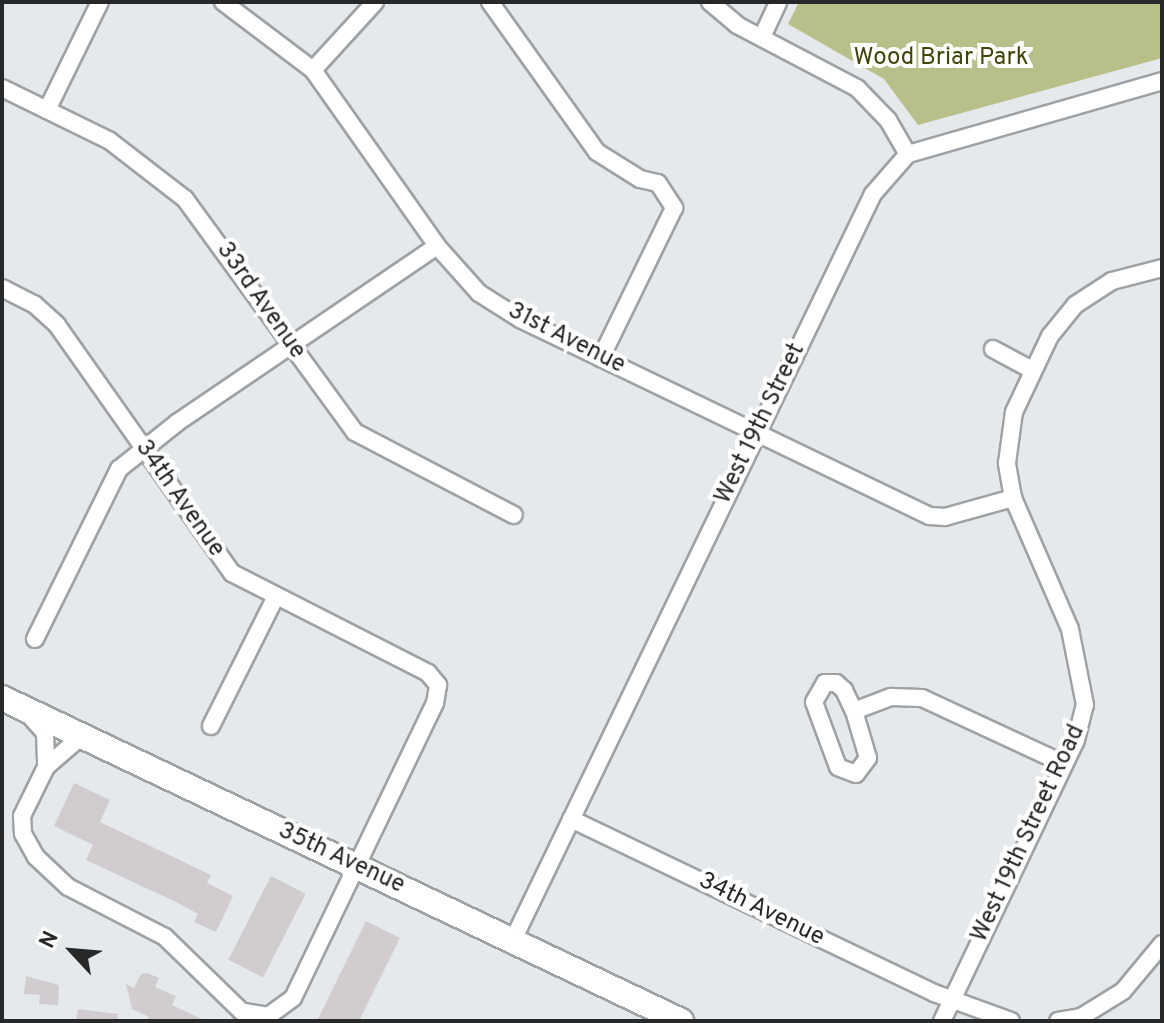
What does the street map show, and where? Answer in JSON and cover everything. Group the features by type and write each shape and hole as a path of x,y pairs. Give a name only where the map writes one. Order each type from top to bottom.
{"main road":[{"name":"35th Avenue","path":"12,702 681,1021"}],"street":[{"path":"47,110 100,2"},
{"name":"31st Avenue","path":"223,2 313,70 437,246 479,293 601,358 930,516 945,517 1013,498"},
{"path":"313,70 375,2"},
{"path":"490,2 597,152 640,179 658,183 670,196 674,208 601,358"},
{"path":"710,2 737,25 857,88 888,120 908,154 1162,81"},
{"path":"762,37 778,2"},
{"name":"33rd Avenue","path":"2,88 110,141 185,199 355,432 514,515"},
{"name":"West 19th Street","path":"513,940 873,194 908,154"},
{"path":"35,639 107,487 142,448 437,246"},
{"name":"West 19th Street Road","path":"942,1021 1064,764 1085,705 1082,668 1013,498 1007,463 1009,431 1032,370 1056,326 1087,295 1112,281 1162,268"},
{"name":"34th Avenue","path":"2,288 34,304 57,325 219,558 240,578 412,664 438,685 435,703 356,865"},
{"path":"993,349 1032,370"},
{"path":"211,726 275,598"},
{"path":"836,683 854,711 868,758 856,774 838,767 814,702 818,689 836,683"},
{"path":"854,711 891,697 922,698 1064,764"},
{"path":"12,702 45,733 46,767"},
{"path":"83,735 46,767 22,816 23,834 52,875 151,926 241,1011 268,1016 293,998 356,865"},
{"name":"34th Avenue","path":"571,819 951,1001 1011,1021"},
{"path":"1058,1021 1082,1019 1123,991 1162,944"}],"green space":[{"name":"Wood Briar Park","path":"799,2 1162,2 1162,58 918,125 884,79 788,24"}],"building":[{"path":"74,783 110,800 100,822 211,875 207,883 233,896 216,932 194,922 198,914 86,860 93,845 54,826"},
{"path":"271,876 306,894 263,977 228,960"},
{"path":"366,921 400,938 359,1021 317,1021"},
{"path":"141,974 159,978 155,987 176,996 172,1005 206,1021 147,1021 149,1017 132,1009 126,984 134,988"},
{"path":"26,976 59,985 58,1005 39,1004 40,995 24,994"},
{"path":"78,1009 118,1014 117,1021 76,1021"}]}
